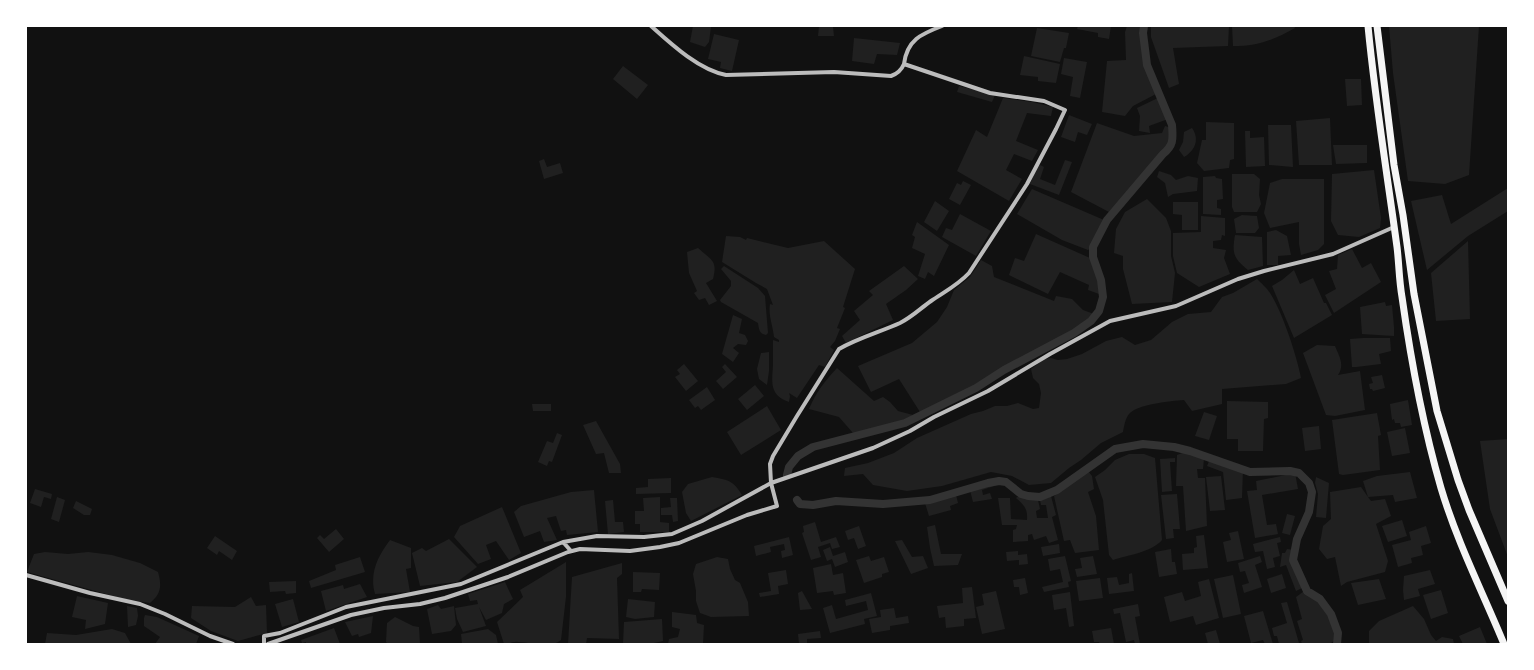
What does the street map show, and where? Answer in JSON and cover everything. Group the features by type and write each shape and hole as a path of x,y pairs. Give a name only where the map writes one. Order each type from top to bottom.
{"highway":[{"path":"1368,26 1401,295 1412,362 1441,488 1451,520 1504,645"},
{"path":"1377,26 1414,294 1437,411 1461,490 1509,601"}],"street":[{"path":"651,26 670,43 709,70 726,75 834,72 891,76 897,74 904,64 908,47 921,35 942,26"},
{"path":"265,642 351,615 445,598 508,577 567,546 580,549 643,550 679,543 747,515 777,506 771,483 770,464 839,349 899,323 962,281 1027,184 1065,110 1044,101 990,93 904,64"},
{"path":"265,642 280,633 346,607 461,584 597,536 644,537 672,534 702,521 771,483 873,448 910,431 988,391 1110,321 1176,306 1238,279 1333,254 1394,227"},
{"path":"26,575 140,604 233,645"}],"shaded area":[{"path":"693,26 711,27 709,42 705,47 690,42"},
{"path":"819,26 837,26 833,27 834,36 818,36"},
{"path":"1078,26 1111,26 1109,39 1098,37 1098,33 1077,29"},
{"path":"1127,26 1142,26 1145,60 1156,94 1133,106 1125,116 1102,112 1107,61 1126,60 1125,32"},
{"path":"1151,26 1229,26 1228,46 1173,48 1179,84 1169,88 1151,37"},
{"path":"1232,26 1294,26 1295,28 1265,42 1233,46"},
{"path":"1389,26 1479,26 1469,175 1445,184 1408,181"},
{"path":"1037,28 1069,33 1060,62 1031,56"},
{"path":"714,34 739,40 732,71 720,68 721,62 708,59"},
{"path":"854,38 900,43 897,55 877,54 874,64 852,61"},
{"path":"1024,56 1060,64 1056,83 1038,81 1038,77 1020,75"},
{"path":"1064,58 1087,62 1080,98 1070,96 1073,77 1061,74"},
{"path":"623,66 648,85 637,99 613,79"},
{"path":"1345,79 1361,79 1362,105 1347,106"},
{"path":"959,86 995,95 992,102 957,92"},
{"path":"1160,97 1168,119 1149,126 1150,133 1139,131 1140,116 1137,108"},
{"path":"1003,98 1053,107 1051,116 1027,113 1016,141 1038,150 1032,161 1014,154 1006,170 1022,179 1009,201 957,171 976,130 987,137"},
{"path":"1069,115 1092,124 1087,135 1078,132 1075,142 1061,137"},
{"path":"1330,118 1332,165 1299,165 1296,121"},
{"path":"1206,122 1234,123 1234,159 1230,160 1229,168 1204,171 1197,163 1202,140 1206,140"},
{"path":"1097,123 1134,136 1162,133 1165,126 1172,128 1169,147 1119,204 1109,212 1071,192"},
{"path":"1268,125 1291,125 1293,167 1269,165"},
{"path":"1192,128 1196,136 1195,144 1184,157 1179,150 1184,132"},
{"path":"1245,131 1250,131 1250,138 1264,137 1265,166 1246,167"},
{"path":"1333,145 1367,145 1367,163 1336,164"},
{"path":"544,159 547,167 560,163 563,173 544,179 539,161"},
{"path":"1065,160 1072,162 1059,195 1030,184 1038,164 1044,167 1040,179 1055,185"},
{"path":"1374,170 1381,218 1380,228 1359,237 1338,235 1331,221 1332,174"},
{"path":"1159,171 1171,175 1176,180 1188,176 1198,178 1197,191 1173,194 1168,197 1165,183 1157,177"},
{"path":"1232,174 1254,174 1260,179 1261,204 1257,212 1234,212"},
{"path":"1215,176 1222,179 1223,199 1217,200 1217,208 1221,209 1221,215 1203,214 1203,177"},
{"path":"1282,179 1324,179 1324,244 1318,250 1301,255 1299,222 1270,228 1264,213 1270,183"},
{"path":"963,181 971,185 960,205 949,199 957,183 961,185"},
{"path":"1508,188 1508,211 1468,236 1427,270 1411,201 1442,195 1451,224"},
{"path":"1032,189 1104,220 1092,247 1088,250 1062,240 1017,214"},
{"path":"1147,199 1166,218 1171,231 1171,256 1175,273 1172,302 1132,304 1123,269 1123,256 1114,253 1116,229 1125,212"},
{"path":"935,201 949,211 937,231 924,222"},
{"path":"1173,202 1198,202 1198,230 1182,230 1182,215 1173,214"},
{"path":"960,214 991,231 976,256 942,237 946,228 952,230"},
{"path":"1242,215 1257,216 1259,228 1255,233 1236,233 1234,219"},
{"path":"1201,216 1225,218 1225,236 1222,235 1221,240 1213,241 1213,248 1226,250 1224,258 1230,274 1199,287 1177,273 1173,256 1173,233 1201,232"},
{"path":"917,222 949,245 934,276 928,272 925,279 918,276 925,254 912,248 915,237 912,235"},
{"path":"1276,230 1287,236 1291,255 1278,256 1278,265 1267,265 1267,232"},
{"path":"1036,234 1090,258 1099,284 1099,294 1088,290 1089,285 1060,272 1048,294 1009,275 1015,258 1024,261"},
{"path":"1235,235 1262,237 1263,266 1248,270 1239,262 1234,251"},
{"path":"726,236 746,240 747,238 788,248 824,241 855,269 843,307 845,308 837,328 840,329 830,347 834,350 825,367 819,365 797,398 789,393 789,402 778,396 773,387 773,340 779,342 779,340 774,337 770,312 770,304 773,305 767,289 722,262"},
{"path":"1468,241 1470,319 1436,321 1431,273"},
{"path":"698,248 710,258 715,268 713,279 706,283 717,301 709,305 705,298 699,300 694,293 697,291 689,273 687,252"},
{"path":"1352,249 1362,268 1371,263 1381,282 1334,313 1325,295 1336,289 1329,271 1337,269 1338,255"},
{"path":"981,260 992,266 994,277 1054,301 1056,296 1072,299 1083,310 1094,314 1073,331 975,386 920,412 899,379 871,392 858,366 912,343 937,322 954,290 970,277"},
{"path":"724,266 758,288 765,296 768,333 766,335 759,329 758,323 721,302 720,300 731,286 731,281 721,269"},
{"path":"904,266 918,279 886,304 893,320 846,343 842,336 860,320 854,311 873,295 869,291"},
{"path":"1294,270 1300,284 1313,278 1332,315 1294,338 1272,286"},
{"path":"1257,279 1275,301 1293,346 1301,378 1286,384 1222,389 1222,404 1192,411 1184,400 1139,408 1129,414 1123,432 1101,443 1051,483 1029,485 1012,476 991,472 942,486 907,491 873,485 863,474 844,476 845,468 868,463 894,453 917,438 971,414 995,406 1018,403 1033,409 1039,408 1041,393 1031,369 1044,359 1067,359 1106,341 1122,337 1135,345 1151,340 1172,322 1188,314 1211,312 1222,297"},
{"path":"1385,302 1386,306 1392,305 1394,336 1362,334 1360,307"},
{"path":"733,315 742,319 739,333 745,335 748,341 746,345 738,344 733,348 739,353 733,362 722,354"},
{"path":"1390,338 1391,351 1379,354 1381,364 1352,367 1350,339"},
{"path":"1317,345 1335,346 1341,364 1338,375 1360,371 1365,410 1335,416 1326,415 1303,353"},
{"path":"769,352 767,385 759,379 757,369 761,353"},
{"path":"684,364 698,381 686,391 675,377 680,374 677,370"},
{"path":"725,364 737,377 723,389 716,381 726,372 722,367"},
{"path":"837,368 874,401 883,397 898,411 913,415 884,427 853,433 839,417 809,409 821,387"},
{"path":"1382,375 1385,388 1373,391 1370,389 1369,384 1373,383 1371,377"},
{"path":"755,385 764,396 747,410 738,399"},
{"path":"707,387 715,400 701,410 698,406 695,408 689,400"},
{"path":"1408,400 1412,425 1401,427 1400,423 1392,420 1390,404"},
{"path":"1227,401 1268,402 1268,418 1264,419 1263,451 1238,451 1238,439 1227,439"},
{"path":"532,404 551,404 551,411 533,411"},
{"path":"767,406 781,430 741,455 727,432"},
{"path":"1204,412 1217,416 1209,440 1195,436"},
{"path":"1377,413 1381,435 1378,436 1380,470 1339,474 1332,420"},
{"path":"596,421 620,464 621,473 609,473 604,453 596,454 583,425"},
{"path":"1319,426 1321,449 1305,451 1302,428"},
{"path":"1405,428 1410,453 1392,456 1387,432"},
{"path":"557,433 562,435 552,462 549,461 547,466 538,462 547,441 553,443"},
{"path":"1508,439 1508,557 1490,509 1480,441"},
{"path":"1185,452 1204,459 1203,469 1197,469 1198,478 1205,478 1207,526 1186,531 1183,486 1176,486 1177,455"},
{"path":"1129,454 1144,454 1155,458 1162,540 1146,550 1113,560 1109,555 1103,500 1095,477 1115,460"},
{"path":"1175,458 1175,462 1170,462 1172,491 1162,492 1160,459"},
{"path":"1210,459 1243,469 1242,498 1226,500 1223,472 1207,466"},
{"path":"1088,471 1092,476 1094,489 1088,492 1096,516 1099,550 1075,553 1070,540 1064,541 1054,496"},
{"path":"1410,472 1417,498 1395,502 1393,495 1368,497 1363,481 1377,476"},
{"path":"1295,473 1298,489 1262,495 1267,525 1276,524 1278,534 1255,538 1247,491 1257,490 1256,481"},
{"path":"1221,476 1225,510 1210,511 1206,477"},
{"path":"712,477 730,482 742,495 691,521 686,513 682,492 688,484"},
{"path":"1316,477 1329,483 1326,518 1316,517 1318,494"},
{"path":"671,478 671,493 636,494 636,488 648,487 648,479"},
{"path":"993,483 994,486 982,490 983,495 990,493 992,499 973,502 970,490"},
{"path":"1361,487 1371,501 1385,499 1391,516 1376,524 1388,561 1385,572 1347,582 1341,586 1335,557 1327,559 1319,549 1323,526 1331,519 1330,492"},
{"path":"35,489 52,494 51,499 44,497 41,507 30,503"},
{"path":"594,490 598,532 567,535 566,530 561,531 556,516 547,518 557,540 544,542 540,531 524,537 514,512 521,506 571,492"},
{"path":"1177,494 1180,529 1173,529 1174,538 1166,539 1161,495"},
{"path":"956,495 958,503 950,506 951,510 929,516 925,503"},
{"path":"1020,495 1027,499 1038,500 1040,509 1036,511 1037,518 1048,518 1046,505 1041,505 1040,500 1051,496 1056,515 1052,517 1058,540 1049,543 1046,536 1034,540 1032,534 1028,535 1028,541 1013,542 1013,530 1017,525 1002,525 998,498 1010,498 1011,519 1027,520 1025,508 1016,498"},
{"path":"57,497 65,500 59,522 51,519"},
{"path":"660,497 660,522 669,523 669,532 640,532 640,524 635,524 635,511 644,511 643,498"},
{"path":"670,498 677,498 678,521 673,522 672,515 661,515 661,508 671,507"},
{"path":"613,500 615,522 623,522 624,532 608,534 605,501"},
{"path":"76,501 92,509 90,515 84,515 73,508"},
{"path":"502,507 521,553 509,560 496,541 486,545 491,559 478,564 454,537 460,526"},
{"path":"1287,514 1295,516 1290,535 1282,533"},
{"path":"1402,520 1407,536 1388,542 1382,526"},
{"path":"815,522 821,542 836,537 840,547 832,549 830,543 818,547 821,557 811,560 802,533 804,532 803,526"},
{"path":"935,525 941,554 962,554 958,565 934,566 927,527"},
{"path":"859,526 866,546 858,549 854,538 848,540 845,531"},
{"path":"1426,526 1431,543 1421,546 1423,555 1411,558 1412,563 1398,567 1392,545 1411,540 1409,532"},
{"path":"336,529 344,539 329,552 317,538 320,535 324,539"},
{"path":"1238,531 1244,559 1227,562 1223,542 1231,540 1229,533"},
{"path":"1204,535 1208,568 1183,570 1182,554 1194,553 1194,548 1197,547 1196,536"},
{"path":"215,536 237,551 232,560 219,551 217,555 207,548"},
{"path":"789,537 793,555 782,558 781,551 785,550 784,544 770,547 771,552 756,556 754,546"},
{"path":"1280,537 1281,542 1277,543 1280,556 1273,558 1275,567 1267,569 1263,551 1255,552 1253,544"},
{"path":"449,539 477,567 457,582 420,586 412,553 422,548 426,551"},
{"path":"390,540 411,548 411,568 406,569 410,592 375,594 374,572"},
{"path":"902,540 912,557 923,556 928,568 911,574 895,541"},
{"path":"1059,544 1060,553 1043,556 1041,547"},
{"path":"830,547 833,556 845,552 848,562 835,567 832,559 827,561 823,550"},
{"path":"1171,549 1172,562 1175,562 1177,574 1159,577 1155,552"},
{"path":"1287,549 1294,550 1292,561 1304,587 1296,591 1286,565 1280,567 1282,553 1285,553"},
{"path":"1018,551 1018,555 1027,554 1028,564 1019,565 1019,560 1007,561 1006,552"},
{"path":"45,552 68,554 88,552 112,555 140,563 158,572 160,586 158,593 150,603 124,599 27,572 34,554"},
{"path":"869,556 871,561 884,557 889,572 864,583 856,560"},
{"path":"1065,556 1071,581 1068,582 1069,587 1044,592 1042,587 1063,582 1060,569 1050,571 1048,559"},
{"path":"1093,556 1097,574 1077,577 1075,569 1082,568 1080,558"},
{"path":"1260,556 1262,562 1255,565 1262,587 1244,593 1242,585 1249,583 1245,571 1240,572 1238,563"},
{"path":"360,557 365,572 311,588 309,581 336,570 335,565"},
{"path":"717,557 728,559 735,580 740,583 748,602 749,616 711,617 700,613 696,601 693,574 696,564"},
{"path":"566,562 566,597 561,640 551,645 516,642 504,644 497,622 523,597 520,590"},
{"path":"622,563 622,574 617,578 619,639 587,638 586,644 568,644 572,577"},
{"path":"831,564 833,575 843,573 846,593 834,595 833,591 817,593 813,568"},
{"path":"786,570 788,584 778,586 779,594 760,597 759,593 771,591 768,573"},
{"path":"1430,570 1435,584 1418,589 1420,596 1404,600 1404,576"},
{"path":"633,572 660,573 659,590 642,589 641,592 633,592"},
{"path":"1132,573 1134,591 1109,594 1107,578 1117,577 1119,585 1129,583 1129,574"},
{"path":"1282,574 1286,588 1271,593 1267,579"},
{"path":"1233,575 1241,614 1223,618 1214,579"},
{"path":"1025,578 1028,593 1020,595 1019,587 1014,587 1013,580"},
{"path":"1100,578 1103,598 1079,601 1076,581"},
{"path":"1209,579 1219,618 1196,625 1193,616 1170,622 1164,597 1182,592 1185,601 1201,596 1198,582"},
{"path":"1379,579 1386,599 1358,605 1351,583"},
{"path":"296,581 296,593 270,592 269,582"},
{"path":"505,582 513,599 504,604 502,613 486,620 479,607 486,626 463,632 455,608 478,604 477,600 470,601 468,594"},
{"path":"360,584 367,597 326,611 321,591 343,585 344,589"},
{"path":"972,587 976,618 964,619 964,626 946,628 945,617 939,618 937,606 963,603 962,588"},
{"path":"1307,589 1323,605 1335,625 1336,640 1329,644 1302,644 1303,640 1297,621 1302,619 1296,597"},
{"path":"1441,590 1448,613 1431,619 1423,595"},
{"path":"802,591 812,609 800,610 798,593"},
{"path":"996,591 1005,629 982,634 976,607 984,605 982,594"},
{"path":"1070,592 1074,626 1069,627 1066,608 1054,610 1052,595"},
{"path":"871,593 877,616 864,619 865,624 830,633 823,608 832,605 836,619 868,610 866,601 846,606 845,600"},
{"path":"77,596 108,603 105,624 85,629 86,620 72,617"},
{"path":"251,597 256,606 266,605 267,633 238,641 211,631 191,618 192,606 235,607"},
{"path":"293,599 299,622 282,627 275,604"},
{"path":"628,599 655,602 654,617 635,619 626,617"},
{"path":"1287,602 1299,643 1279,644 1272,628 1287,623 1281,603"},
{"path":"1138,604 1140,616 1135,617 1140,644 1135,644 1134,640 1126,642 1120,613 1114,614 1113,609"},
{"path":"438,605 441,609 454,606 456,625 451,631 432,634 427,609"},
{"path":"127,606 137,608 138,616 136,625 128,627"},
{"path":"1413,606 1424,619 1436,641 1442,637 1453,639 1454,644 1369,644 1369,631 1379,621"},
{"path":"894,608 896,618 908,616 909,623 890,626 890,630 872,633 869,619 881,617 880,610"},
{"path":"1263,611 1273,644 1265,644 1263,640 1251,643 1244,616"},
{"path":"672,612 696,615 697,623 704,625 703,644 668,644 669,639 678,637 680,629 672,627"},
{"path":"145,615 157,617 199,636 196,644 155,644 160,637 144,626"},
{"path":"373,616 371,633 359,637 358,634 352,636 345,622"},
{"path":"395,617 419,627 420,644 388,644 386,642 387,623"},
{"path":"662,619 663,641 653,644 623,644 624,622"},
{"path":"1480,627 1487,644 1463,644 1459,636"},
{"path":"334,628 340,644 302,643 301,640"},
{"path":"1111,628 1114,644 1094,642 1092,631"},
{"path":"112,629 125,633 131,644 45,644 47,633 76,635"},
{"path":"488,629 496,635 498,644 462,644 461,634"},
{"path":"1216,630 1220,644 1208,644 1205,633"},
{"path":"820,631 821,638 807,639 807,643 810,644 799,644 798,634"}],"waterway":[{"path":"787,475 789,467 798,456 813,447 905,423 976,388 1004,370 1074,333 1091,321 1099,311 1103,297 1101,280 1093,257 1093,247 1107,220 1169,148 1172,141 1172,125 1147,65 1144,26"},
{"path":"797,500 800,504 813,505 836,501 883,504 930,500 999,481 1006,482 1021,494 1040,497 1057,490 1115,449 1143,444 1190,451 1250,472 1290,471 1299,473 1309,483 1312,492 1309,512 1297,539 1293,560 1307,591 1320,599 1331,614 1338,633 1337,644"}]}
